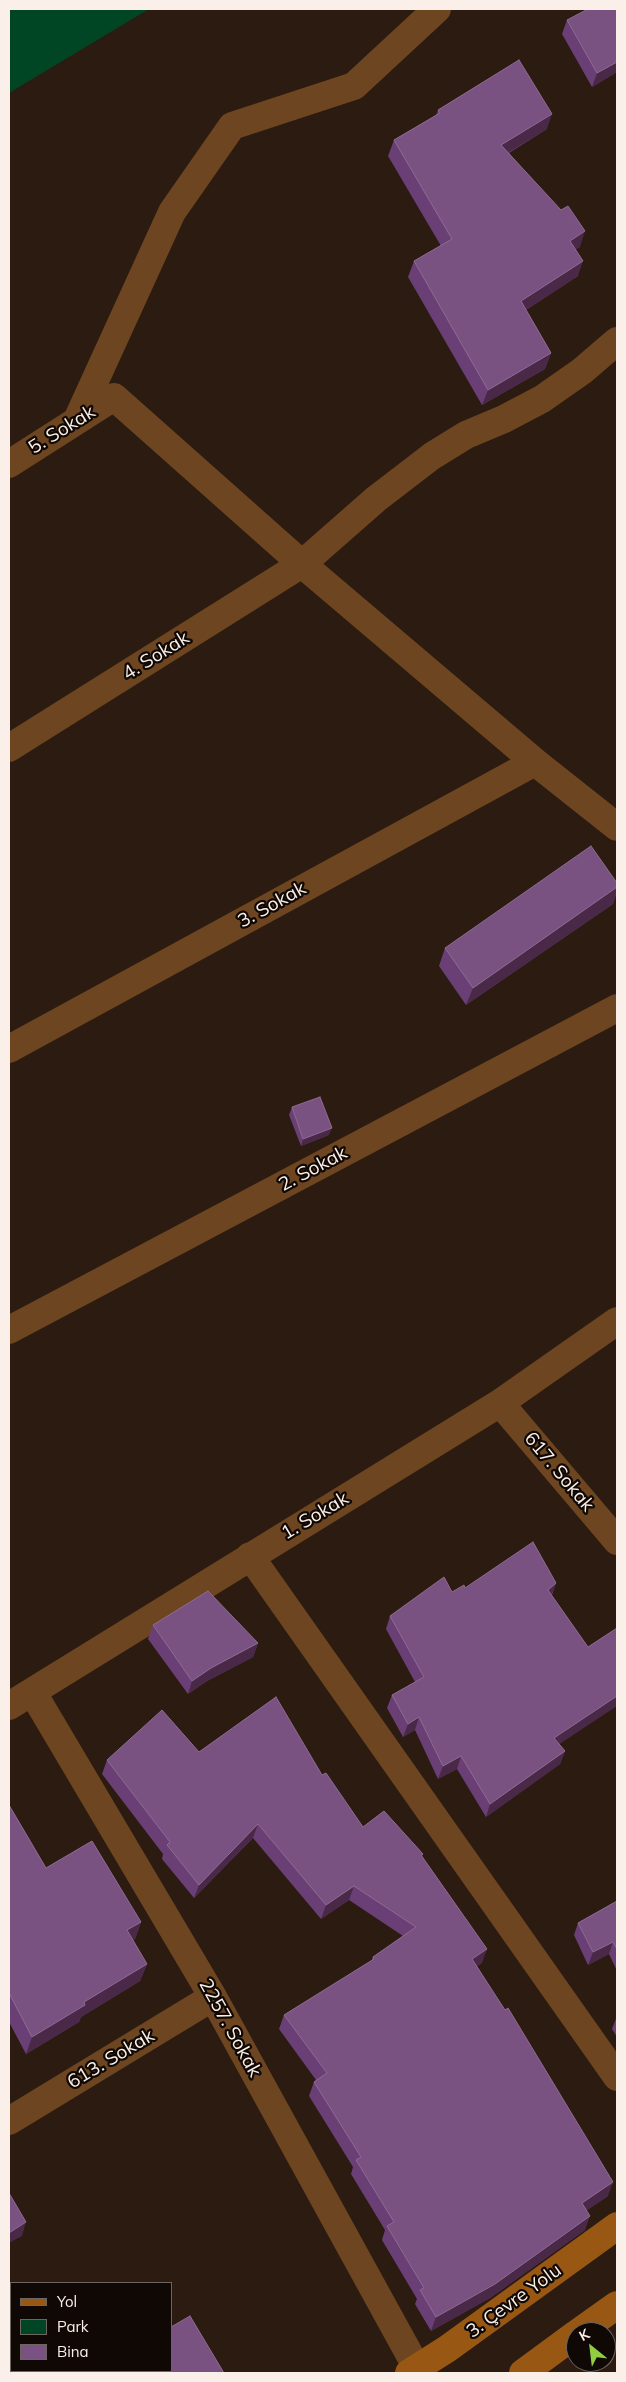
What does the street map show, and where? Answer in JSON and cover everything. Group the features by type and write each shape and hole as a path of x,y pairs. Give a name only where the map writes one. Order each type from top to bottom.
{"main road":[{"name":"3. Çevre Yolu","path":"413,2371 447,2349 617,2226"},
{"path":"593,2322 617,2304"},
{"path":"523,2373 566,2341"}],"street":[{"path":"78,420 172,212 232,126 354,86 437,9"},
{"name":"4. Sokak","path":"9,748 302,564 376,499 432,456 466,435 504,419 542,398 582,371 617,341"},
{"name":"5. Sokak","path":"9,464 114,397 302,564"},
{"path":"302,564 535,762 617,827"},
{"name":"3. Sokak","path":"9,1049 535,762"},
{"name":"2. Sokak","path":"9,1330 617,1008"},
{"name":"1. Sokak","path":"9,1706 33,1693 250,1556 500,1403 617,1321"},
{"name":"617. Sokak","path":"500,1403 617,1541"},
{"path":"250,1556 617,2077"},
{"name":"2257. Sokak","path":"33,1693 213,1997 413,2371"},
{"name":"613. Sokak","path":"9,2121 213,1997"}],"green space":[{"path":"9,9 149,9 9,93"}],"building":[{"path":"588,9 617,9 617,62 597,73 567,20"},
{"path":"519,60 552,114 501,145 561,210 568,206 585,231 570,241 583,261 521,301 551,353 488,390 414,261 452,239 394,140 440,113 438,110"},
{"path":"591,846 617,883 617,887 473,988 445,948"},
{"path":"320,1097 332,1128 303,1139 292,1107"},
{"path":"533,1542 556,1583 548,1590 588,1647 617,1628 617,1696 554,1738 565,1751 490,1804 461,1756 443,1766 419,1717 408,1724 392,1695 424,1677 390,1616 444,1577 452,1592 464,1585 465,1588"},
{"path":"208,1591 258,1643 211,1668 192,1681 153,1625"},
{"path":"276,1697 322,1775 326,1773 363,1827 384,1811 423,1854 421,1855 487,1949 472,1959 505,2010 508,2008 613,2182 582,2203 590,2216 495,2284 436,2317 420,2290 424,2288 387,2226 394,2222 356,2160 361,2157 314,2082 327,2073 284,2015 374,1959 373,1957 416,1927 354,1886 326,1905 258,1824 199,1885 167,1845 170,1842 107,1760 162,1710 199,1752"},
{"path":"9,1805 46,1868 92,1841 141,1922 127,1930 147,1964 84,2002 85,2005 32,2037 9,1993"},
{"path":"617,1901 617,1949 613,1942 593,1952 578,1923"},
{"path":"9,2193 26,2222 9,2233"},
{"path":"190,2316 224,2373 167,2373 172,2372 172,2326"}]}
